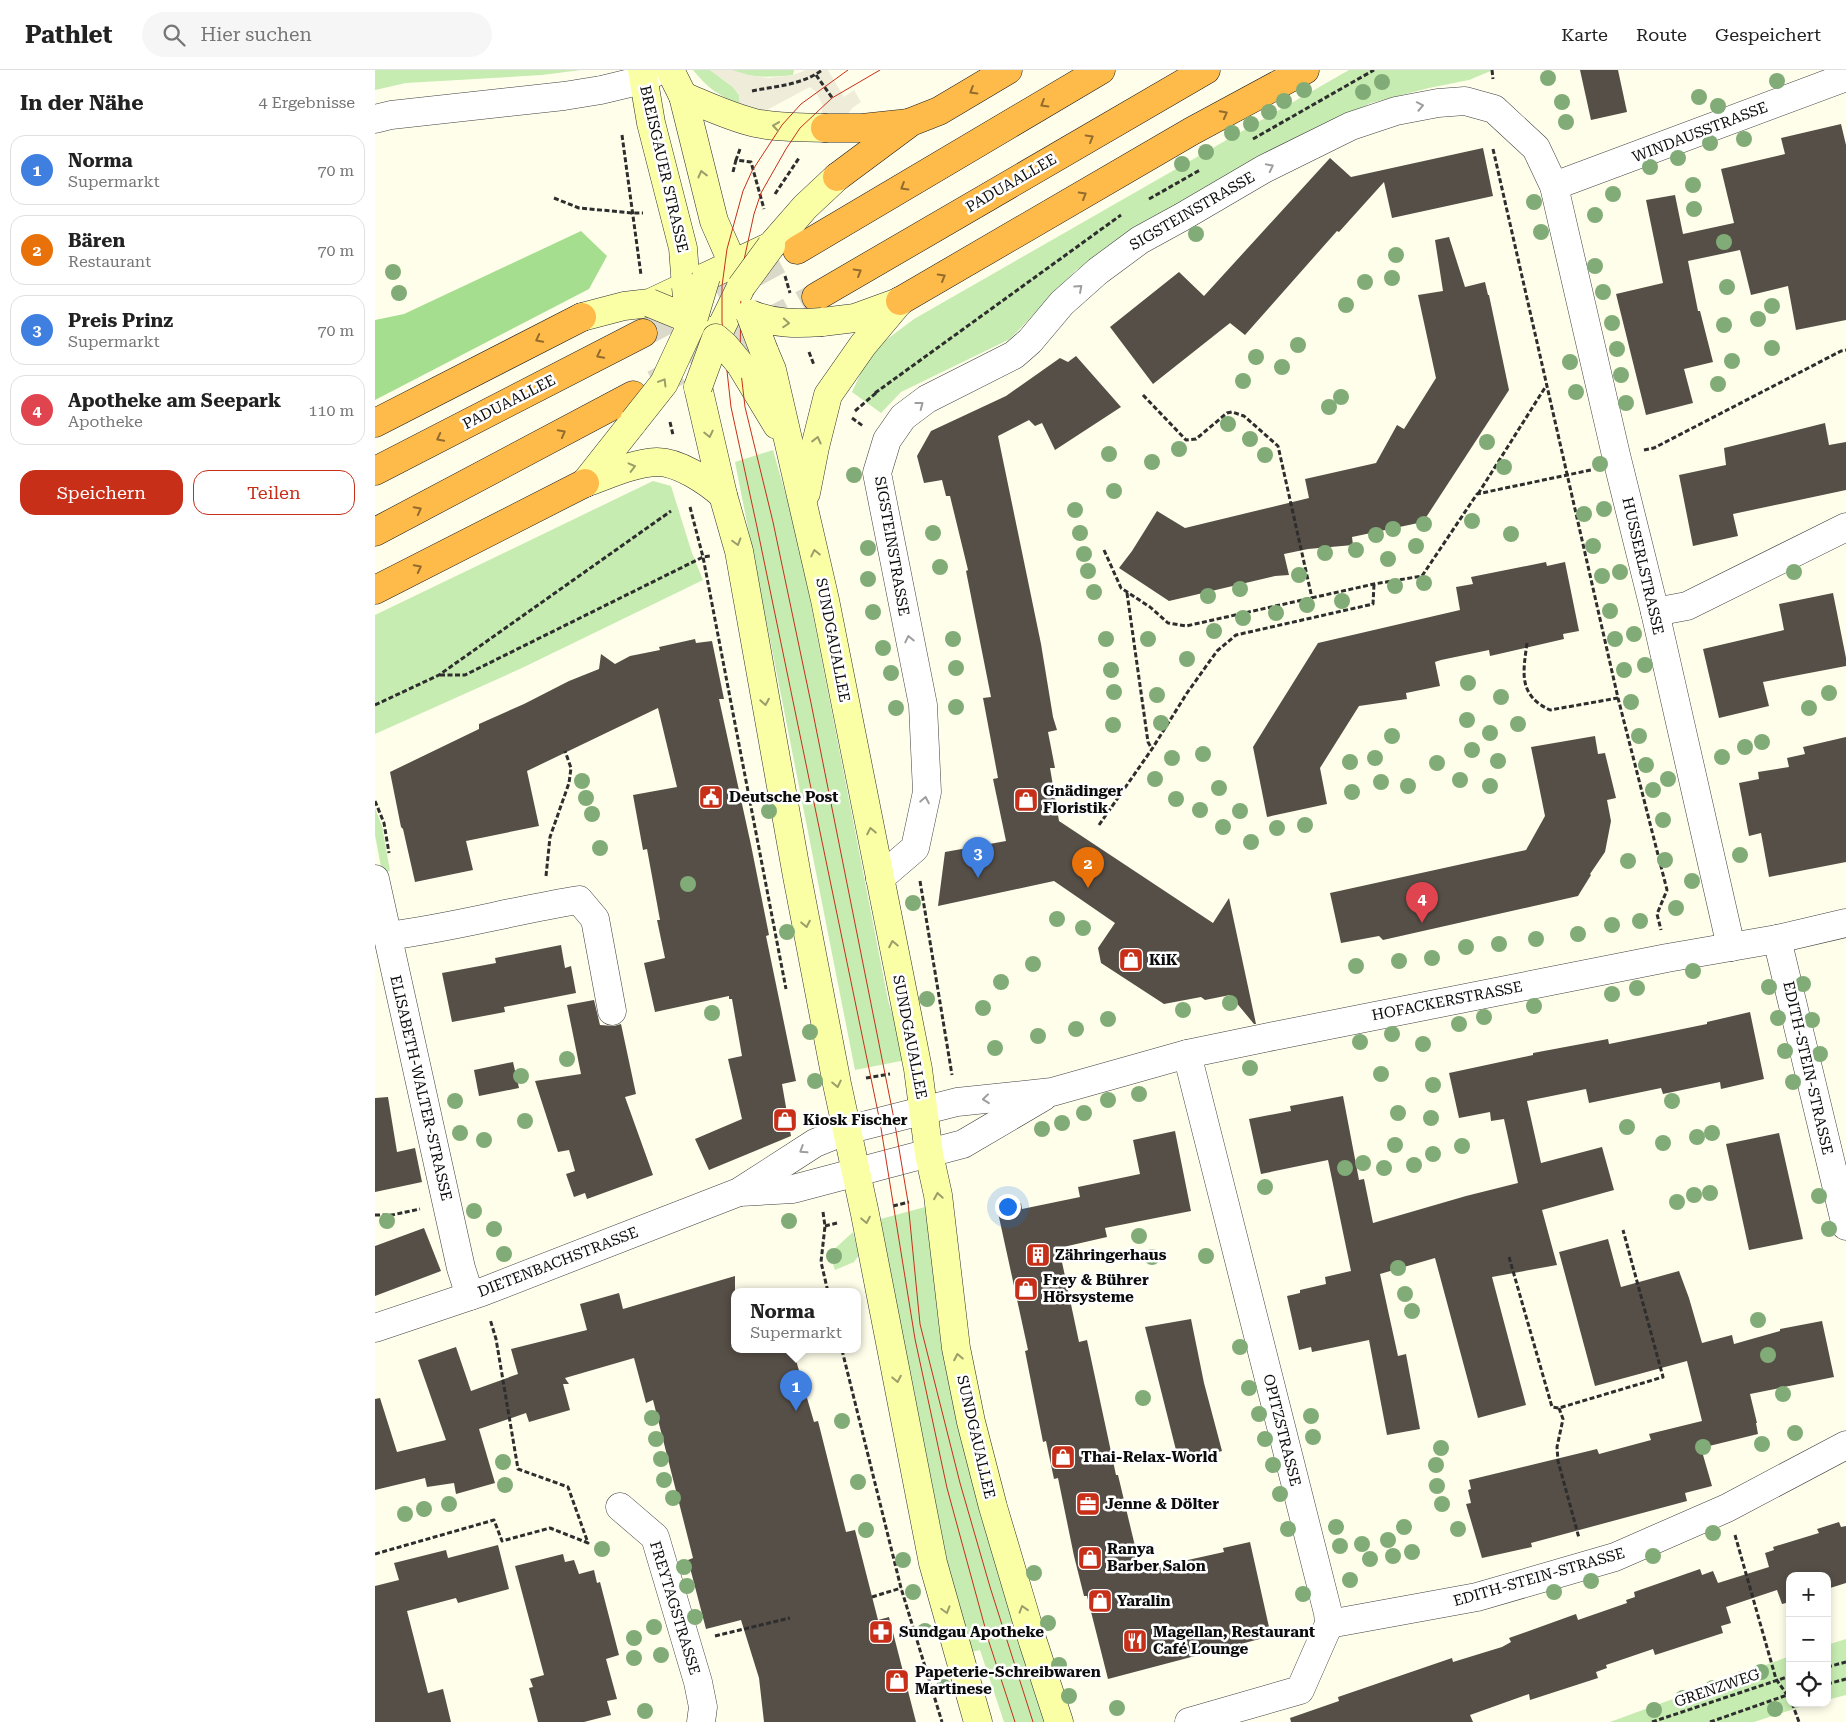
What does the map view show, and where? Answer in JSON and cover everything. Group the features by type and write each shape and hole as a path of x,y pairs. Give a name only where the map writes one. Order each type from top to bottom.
{"highway":[{"path":"831,116 862,128 911,122 939,111 1007,70"},
{"path":"797,250 1101,70"},
{"name":"PADUAALLEE","path":"819,309 1206,70"},
{"path":"900,301 1192,131 1305,70"},
{"path":"837,177 911,122"},
{"path":"375,423 582,317"},
{"name":"PADUAALLEE","path":"375,471 643,333"},
{"path":"375,532 634,408"},
{"path":"375,590 585,483"}],"street":[{"name":"BREISGAUER STRASSE","path":"670,70 683,96 715,221 713,274"},
{"name":"BREISGAUER STRASSE","path":"648,73 651,123 713,274 764,351"},
{"path":"375,119 391,114 564,96 601,90 648,73"},
{"name":"WINDAUSSTRASSE","path":"1554,186 1846,77"},
{"path":"683,96 749,121 781,127 831,116"},
{"name":"SIGSTEINSTRASSE","path":"915,848 927,792 923,705 877,474 887,440 903,417 927,399 1014,355 1030,341 1062,303 1098,271 1140,240 1264,169 1351,126 1396,111 1438,102 1465,101 1494,109 1536,148 1554,186"},
{"path":"582,317 624,306 651,303 771,246 805,207 837,177"},
{"name":"HUSSERLSTRASSE","path":"1554,186 1617,459 1655,612 1731,946"},
{"path":"713,274 774,322 799,324 819,309 855,318 900,301"},
{"path":"585,483 634,408 664,383 713,274"},
{"path":"698,387 716,338 713,274"},
{"path":"804,505 815,447 828,395 863,345 900,301"},
{"path":"651,303 691,322 725,346 740,364 791,447"},
{"path":"691,322 698,387 723,495 739,551 779,780 837,1084 857,1172 933,1563 978,1722"},
{"name":"SUNDGAUALLEE","path":"764,351 772,370 791,447 825,600 918,1069 929,1154 938,1195 957,1348 971,1422 995,1516 1059,1722"},
{"path":"585,483 632,467 659,462 701,477 723,495"},
{"path":"1655,612 1687,606 1846,527"},
{"path":"880,878 915,848"},
{"name":"ELISABETH-WALTER-STRASSE","path":"375,879 461,1268 476,1294"},
{"path":"387,936 424,931 546,905 579,900 595,919 612,1011"},
{"name":"HOFACKERSTRASSE","path":"894,1119 957,1102 1052,1092 1187,1054 1667,958 1777,939 1846,923"},
{"name":"EDITH-STEIN-STRASSE","path":"1777,939 1846,1226"},
{"name":"OPITZSTRASSE","path":"1187,1054 1326,1604 1329,1624"},
{"name":"HOFACKERSTRASSE","path":"901,1160 963,1144 1052,1092"},
{"name":"DIETENBACHSTRASSE","path":"375,1328 476,1294 739,1192 815,1143 847,1130 894,1119"},
{"name":"DIETENBACHSTRASSE","path":"739,1192 793,1189 901,1160"},
{"name":"EDITH-STEIN-STRASSE","path":"1329,1624 1477,1598 1615,1557 1727,1508 1846,1445"},
{"name":"FREYTAGSTRASSE","path":"620,1508 655,1537 701,1697 703,1707 701,1722"},
{"path":"1189,1722 1300,1690 1329,1624"}],"path":[{"path":"764,210 751,162 736,160 749,121 751,91 797,82 816,75 822,70"},
{"path":"816,75 831,116"},
{"path":"1483,106 1618,698 1667,890 1657,914 1667,958"},
{"path":"621,133 642,276"},
{"path":"1477,494 1567,475 1654,448 1846,350"},
{"path":"1104,550 1121,588 1150,607 1168,623 1186,626 1374,584 1422,576 1546,386"},
{"path":"849,417 880,389"},
{"path":"1143,395 1186,440 1196,439 1227,413 1232,412 1243,416 1278,446 1312,598"},
{"path":"375,705 439,675 671,510"},
{"path":"439,675 465,675 703,557 739,551"},
{"path":"703,557 788,998"},
{"path":"1099,825 1217,651 1236,635 1373,604 1374,584"},
{"path":"1127,592 1147,742 1152,749"},
{"path":"1527,643 1523,673 1525,684 1531,698 1542,706 1550,710 1618,698"},
{"path":"546,905 546,867 549,838 569,783 571,768 565,751"},
{"path":"915,848 957,1102"},
{"path":"837,1084 918,1069 949,1061"},
{"path":"828,1288 821,1262 825,1226 938,1195"},
{"path":"375,1216 392,1215 447,1203"},
{"path":"1509,1258 1552,1407 1559,1408 1663,1377 1623,1230"},
{"path":"375,1554 494,1520 502,1540 550,1528 587,1543 568,1487 518,1469 496,1339 476,1294"},
{"path":"843,1353 901,1588 942,1722"},
{"path":"1559,1408 1563,1419 1557,1447 1558,1461 1587,1566"},
{"path":"1727,1508 1777,1679 1786,1690"},
{"path":"872,1597 901,1588"},
{"path":"685,1643 790,1618"},
{"path":"1831,1666 1846,1662"},
{"name":"GRENZWEG","path":"1652,1722 1786,1677"},
{"path":"1831,1683 1846,1680"},
{"path":"1710,1722 1786,1695"},
{"path":"1793,1707 1799,1722"}],"green space":[{"path":"375,70 581,70 542,75 406,83 375,90"},
{"path":"693,70 710,70 733,87 739,95 740,103 714,91"},
{"path":"732,70 794,70 793,75 770,77 747,75"},
{"path":"1349,70 1493,70 1469,80 1371,103 1312,131 1076,270 1010,339 901,392 881,413 852,392 866,362 878,346 914,319"},
{"path":"581,231 607,256 589,289 375,400 375,320 404,314"},
{"path":"773,450 798,538 888,1000 906,1060 855,1070 735,462"},
{"path":"653,481 671,486 692,553 703,580 522,668 375,734 375,615"},
{"path":"375,808 382,826 390,871 382,872 375,835"},
{"path":"925,1207 939,1304 1048,1722 1004,1722 980,1650 967,1653 946,1579 877,1220"},
{"path":"853,1232 859,1255 854,1262 835,1270 829,1254"},
{"path":"1846,1639 1846,1695 1831,1699 1831,1662 1831,1644"},
{"path":"1786,1657 1786,1707 1800,1707 1754,1722 1610,1722"}],"shaded area":[{"path":"710,70 732,70 769,78 793,75 806,70 828,70 844,97 854,90 861,102 852,108 840,127 817,127 823,106 816,92 810,87 761,113 738,118 739,95 733,87"}],"building":[{"path":"1580,70 1618,70 1627,112 1591,120"},
{"path":"1841,124 1846,145 1846,320 1796,330 1788,286 1751,295 1740,250 1688,261 1698,311 1700,311 1713,362 1684,369 1693,403 1646,415 1616,294 1663,283 1646,200 1675,195 1683,234 1734,223 1721,169 1785,154 1781,138"},
{"path":"1483,148 1493,196 1392,218 1384,182 1339,232 1337,231 1245,335 1230,323 1153,384 1110,327 1179,272 1204,296 1330,158 1351,177"},
{"path":"1449,237 1465,287 1485,282 1509,390 1423,522 1352,537 1353,545 1308,549 1284,554 1289,575 1275,576 1169,601 1119,568 1157,511 1185,528 1309,498 1305,479 1376,463 1397,425 1404,429 1436,378 1418,295 1443,291 1435,240"},
{"path":"1076,356 1121,407 1055,450 1042,423 1035,426 1029,420 998,436 1057,730 1048,732 1055,768 1050,768 1059,821 1213,923 1229,898 1256,1024 1230,995 1205,1000 1201,997 1164,1004 1101,963 1098,948 1115,923 1054,881 938,906 945,852 1006,841 993,779 998,778 983,698 991,697 966,571 968,570 950,496 946,496 942,480 924,483 917,456 931,431 1006,396 1060,358 1068,362"},
{"path":"1825,423 1829,445 1846,442 1846,490 1733,514 1738,536 1693,546 1679,475 1726,465 1724,448"},
{"path":"1546,562 1547,566 1565,562 1579,631 1563,634 1564,639 1490,656 1489,650 1435,662 1440,686 1406,693 1407,699 1359,706 1320,768 1327,804 1267,817 1253,747 1318,643 1460,610 1456,587 1473,584 1471,577"},
{"path":"1833,593 1846,666 1763,682 1769,706 1719,718 1703,649 1784,630 1779,604"},
{"path":"695,639 696,643 712,641 724,699 719,699 751,845 769,935 766,936 796,1081 782,1084 791,1136 709,1170 695,1139 742,1119 728,1059 742,1056 732,999 729,999 729,996 655,1012 644,963 665,958 657,920 660,920 647,849 643,850 633,795 677,787 658,708 527,771 539,826 466,841 473,870 415,882 390,772 479,729 479,724 569,681 599,669 601,654 615,664 630,656 660,650 659,647"},
{"path":"1595,736 1598,754 1605,753 1616,798 1607,800 1611,821 1605,852 1578,896 1383,940 1379,936 1341,943 1330,893 1526,850 1545,816 1531,747"},
{"path":"1846,737 1846,862 1769,877 1761,833 1749,836 1739,783 1759,779 1758,772 1789,767 1787,758 1805,754 1803,747"},
{"path":"561,945 565,968 571,966 576,993 504,1007 505,1012 452,1022 442,973 496,963 495,958"},
{"path":"594,1000 600,1025 614,1026 621,1024 636,1094 625,1097 653,1175 587,1199 585,1193 574,1197 566,1174 575,1171 569,1150 558,1152 535,1081 581,1074 567,1005"},
{"path":"1750,1012 1764,1079 1721,1089 1720,1082 1663,1094 1661,1088 1589,1103 1586,1089 1527,1101 1541,1163 1602,1147 1614,1190 1542,1210 1557,1265 1492,1277 1526,1405 1478,1418 1435,1258 1380,1274 1398,1356 1406,1354 1420,1429 1387,1435 1369,1340 1312,1352 1311,1347 1299,1350 1287,1296 1300,1293 1300,1290 1326,1284 1325,1277 1351,1271 1328,1160 1261,1174 1249,1119 1291,1111 1290,1106 1343,1096 1359,1180 1364,1179 1373,1223 1518,1183 1504,1119 1491,1121 1490,1112 1459,1118 1449,1073 1533,1055 1533,1053 1608,1039 1609,1044 1707,1024 1707,1022"},
{"path":"513,1062 519,1088 479,1096 474,1070"},
{"path":"388,1097 397,1152 415,1148 422,1182 375,1192 375,1098"},
{"path":"1175,1131 1191,1211 1105,1228 1107,1237 1059,1248 1079,1342 1087,1340 1116,1475 1118,1475 1140,1567 1147,1566 1147,1569 1224,1552 1223,1548 1250,1542 1271,1636 1108,1679 1087,1596 1084,1596 1074,1556 1058,1478 1054,1479 1046,1441 1043,1442 1025,1351 1028,1350 997,1208 1021,1203 1022,1209 1080,1197 1078,1187 1140,1174 1133,1140"},
{"path":"1779,1133 1803,1239 1749,1250 1726,1144"},
{"path":"424,1228 441,1271 375,1296 375,1246"},
{"path":"1608,1239 1621,1287 1679,1271 1702,1343 1732,1335 1734,1344 1780,1331 1780,1329 1822,1321 1834,1377 1750,1394 1758,1434 1701,1448 1712,1486 1685,1493 1687,1501 1531,1543 1532,1547 1482,1558 1466,1504 1471,1503 1468,1490 1471,1489 1469,1480 1597,1449 1599,1454 1651,1440 1649,1434 1702,1421 1687,1361 1595,1386 1559,1252"},
{"path":"735,1276 735,1288 731,1288 731,1353 794,1353 814,1422 818,1421 846,1532 855,1530 878,1620 889,1617 916,1722 764,1722 759,1678 741,1620 706,1629 688,1560 693,1558 653,1400 646,1403 634,1358 565,1378 569,1384 563,1384 570,1410 529,1422 526,1413 479,1429 495,1483 456,1494 454,1483 427,1487 425,1478 375,1490 375,1399 380,1398 397,1452 446,1440 418,1360 456,1347 471,1391 518,1374 511,1349 587,1330 580,1304 619,1293 623,1309"},
{"path":"1191,1319 1204,1383 1222,1451 1179,1462 1145,1327"},
{"path":"1839,1522 1841,1527 1846,1526 1846,1583 1831,1588 1831,1572 1786,1572 1786,1603 1782,1604 1777,1590 1726,1607 1731,1623 1721,1626 1723,1633 1655,1655 1653,1649 1606,1665 1607,1668 1596,1672 1598,1678 1530,1700 1529,1694 1470,1715 1473,1722 1291,1722 1290,1718 1339,1701 1338,1697 1452,1658 1453,1662 1502,1647 1511,1642 1509,1638 1576,1614 1578,1620 1627,1603 1626,1600 1635,1597 1634,1592 1700,1569 1702,1575 1713,1571 1718,1583 1769,1567 1765,1553 1774,1550 1773,1547 1819,1533 1817,1529"},
{"path":"498,1545 509,1589 458,1603 456,1598 407,1611 428,1693 443,1689 451,1722 375,1722 375,1586 399,1580 394,1563 446,1550 448,1558"},
{"path":"563,1554 565,1562 574,1560 579,1574 594,1570 597,1583 600,1582 619,1655 606,1659 617,1699 607,1701 611,1715 584,1722 538,1722 529,1688 533,1687 530,1679 544,1675 515,1566"}],"tunnel":[{"path":"643,333 797,250"},
{"path":"654,384 816,297"}],"tram line":[{"path":"848,70 801,104 782,125 752,171 743,191 727,249 722,286 722,322 731,407 880,1122 915,1339 947,1488 989,1642 1015,1722"},
{"path":"880,70 832,98 800,128 761,193 754,214 744,260 741,287 740,364 745,407 773,522 811,703 894,1119 908,1202 920,1324 960,1483 990,1587 1033,1722"}],"place":[{"name":"Deutsche Post","path":"711,797"},
{"name":"Gnädinger Floristik","path":"1026,800"},
{"name":"Preis Prinz","path":"978,878"},
{"name":"Bären","path":"1088,888"},
{"name":"Apotheke am Seepark","path":"1422,923"},
{"name":"KiK","path":"1131,960"},
{"name":"Kiosk Fischer","path":"785,1120"},
{"name":"Zähringerhaus","path":"1038,1255"},
{"name":"Frey & Bührer Hörsysteme","path":"1026,1289"},
{"name":"Norma","path":"796,1411"},
{"name":"Thai-Relax-World","path":"1063,1457"},
{"name":"Jenne & Dölter","path":"1088,1504"},
{"name":"Ranya Barber Salon","path":"1090,1558"},
{"name":"Yaralin","path":"1100,1601"},
{"name":"Sundgau Apotheke","path":"881,1632"},
{"name":"Magellan, Restaurant Café Lounge","path":"1135,1641"},
{"name":"Papeterie-Schreibwaren Martinese","path":"897,1681"}]}
